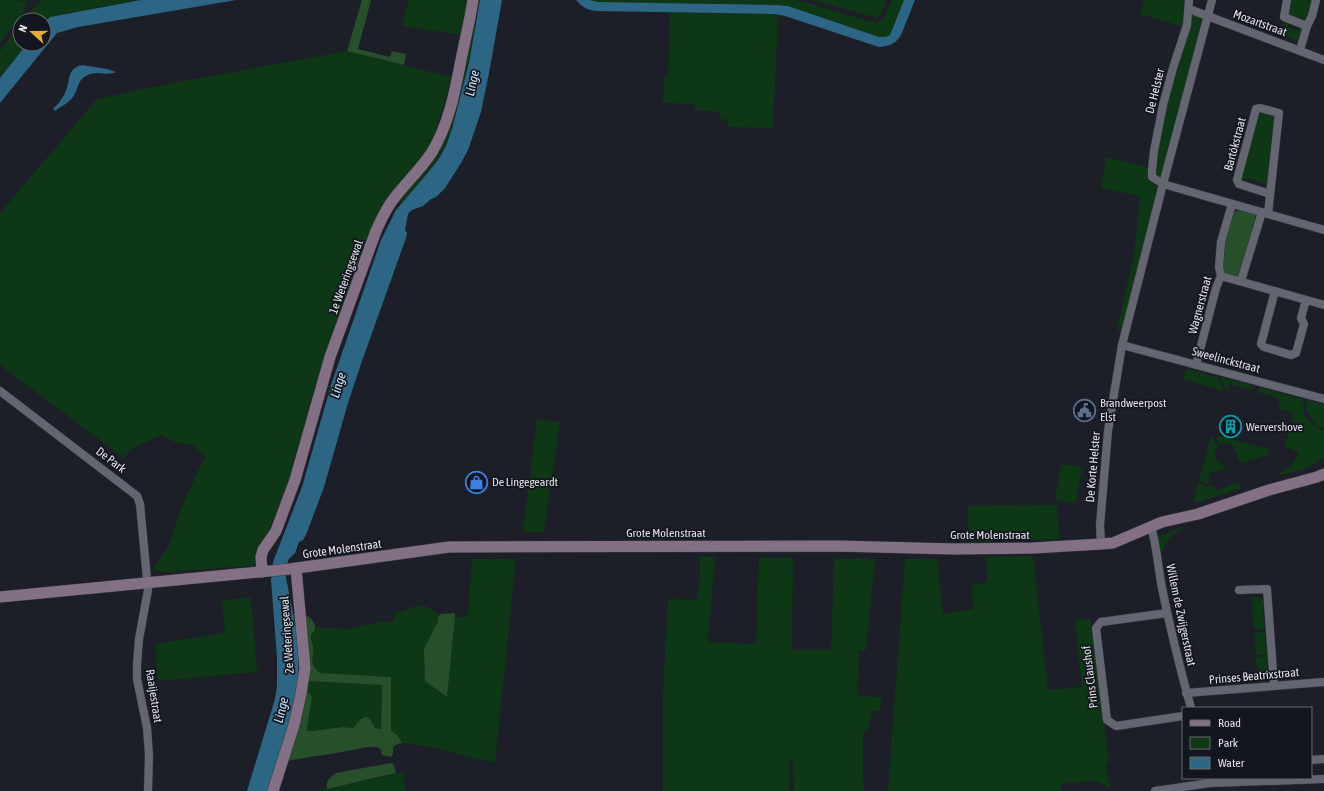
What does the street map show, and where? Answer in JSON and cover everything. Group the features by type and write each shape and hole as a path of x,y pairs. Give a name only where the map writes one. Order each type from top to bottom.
{"street":[{"name":"1e Weteringsewal","path":"266,572 261,557 263,550 276,531 295,480 330,357 380,220 390,204 431,153 448,118 458,78 473,0"},
{"name":"De Helster","path":"1163,184 1152,178 1155,144 1162,105 1187,25 1189,0"},
{"path":"1122,345 1212,0"},
{"name":"Mozartstraat","path":"1287,0 1284,17 1307,26"},
{"name":"Mozartstraat","path":"1300,50 1316,0"},
{"name":"Mozartstraat","path":"1189,9 1324,60"},
{"name":"Bartókstraat","path":"1265,213 1270,194 1279,113 1260,108 1256,109 1237,180 1238,184 1270,194"},
{"path":"1163,184 1324,230"},
{"name":"Wagnerstraat","path":"1196,365 1216,288 1221,276 1219,267 1221,242 1232,204"},
{"path":"1241,281 1265,213"},
{"path":"1221,276 1324,305"},
{"path":"1275,292 1261,344 1264,348 1291,355 1296,353 1304,324 1301,318 1306,300"},
{"name":"Sweelinckstraat","path":"1122,345 1324,399"},
{"name":"De Korte Helster","path":"1102,544 1100,525 1108,431 1122,345"},
{"name":"De Park","path":"0,391 137,496 140,504 147,582"},
{"name":"Grote Molenstraat","path":"0,597 293,569 449,547 837,546 954,549 1033,548 1113,543 1162,522 1198,514 1269,490 1324,474"},
{"name":"Willem de Zwijgerstraat","path":"1151,527 1154,536 1167,613 1190,707"},
{"name":"2e Weteringsewal","path":"273,791 294,725 301,694 304,668 293,569"},
{"name":"Raaijestraat","path":"147,582 148,590 138,640 137,679 147,728 149,755 148,791"},
{"path":"1239,590 1267,589 1274,686"},
{"name":"Prins Claushof","path":"1167,613 1101,622 1096,628 1107,720 1116,726 1182,716"},
{"name":"Prinses Beatrixstraat","path":"1186,693 1324,682"},
{"path":"1312,760 1324,759"},
{"path":"1155,791 1210,784 1282,779 1324,779"}],"green space":[{"path":"0,0 17,0 17,2 27,0 23,12 12,12 12,27 0,43"},
{"path":"42,0 141,0 52,16 52,12 31,12"},
{"path":"362,0 371,0 358,49 390,57 392,51 406,54 404,65 347,51"},
{"path":"409,0 468,0 461,35 402,26"},
{"path":"476,0 480,0 469,63 452,129 446,146 431,169 403,202 401,201 403,194 430,163"},
{"path":"589,0 797,0 876,23 883,19 892,0 904,0 890,35 886,37 879,37 788,6 598,2"},
{"path":"812,0 887,0 880,16 877,18"},
{"path":"1144,0 1187,0 1184,27 1140,14"},
{"path":"1290,0 1313,0 1308,19 1305,20 1289,14 1288,11"},
{"path":"670,13 778,14 773,128 728,127 728,120 720,119 720,112 695,110 695,104 663,103 664,77 668,76"},
{"path":"1194,15 1201,19 1201,25 1161,176 1159,178 1157,177 1155,171 1164,111 1191,18"},
{"path":"1286,21 1290,22 1288,27 1298,31 1300,26 1303,28 1299,42 1279,34 1282,25"},
{"path":"12,35 12,52 21,52 0,78 0,51"},
{"path":"347,51 451,77 444,105 431,143 420,163 384,206 295,468 256,563 252,566 161,572 154,568 169,545 180,511 205,456 193,445 177,443 161,435 131,449 124,458 0,365 0,213 97,99 178,82"},
{"path":"1261,112 1272,113 1276,117 1267,188 1264,189 1265,184 1246,178 1244,183 1241,179 1258,114"},
{"path":"1106,157 1150,168 1152,181 1158,188 1122,332 1117,329 1134,255 1140,196 1101,188"},
{"path":"1241,210 1256,215 1239,277 1226,273 1223,270 1224,248 1232,214"},
{"path":"1186,369 1218,377 1224,391 1183,379"},
{"path":"1220,377 1252,385 1251,390 1230,384 1224,403 1227,392"},
{"path":"1259,387 1305,400 1303,405 1304,415 1311,423 1324,431 1324,457 1302,470 1274,476 1289,467 1299,452 1285,447 1294,413 1280,409 1278,403 1279,398 1258,392"},
{"path":"1307,400 1324,405 1324,429 1315,424 1309,416 1309,412 1306,411"},
{"path":"537,419 560,422 544,532 523,532"},
{"path":"1211,436 1218,446 1215,452 1217,460 1225,465 1226,468 1208,474 1210,479 1208,480 1208,484 1199,481"},
{"path":"1218,436 1270,449 1268,455 1240,463 1234,446 1228,443 1220,444 1217,440"},
{"path":"1061,464 1082,467 1076,503 1055,500"},
{"path":"1239,482 1241,488 1196,503 1194,498 1198,483 1210,486 1214,485 1216,491"},
{"path":"968,506 1057,506 1059,539 972,542 968,536"},
{"path":"1183,527 1170,537 1160,552 1158,541 1159,536"},
{"path":"1033,556 1048,690 1082,687 1075,620 1090,619 1109,762 1106,763 1110,789 1098,781 1061,783 1061,791 888,791 905,559 937,559 943,614 973,609 972,585 987,582 986,557"},
{"path":"700,557 715,557 708,642 756,644 759,558 793,558 792,650 831,650 834,558 875,559 866,650 859,651 857,695 882,698 880,711 872,711 869,726 863,733 864,791 794,791 793,759 789,760 789,791 663,791 663,692 668,599 697,600 700,577"},
{"path":"472,559 516,559 495,762 468,757 437,748 402,743 398,736 391,731 391,677 320,673 313,668 312,661 313,648 311,638 315,627 348,629 378,622 389,622 393,621 397,610 401,612 414,607 424,606 433,610 438,616 438,621 435,628 435,689 447,697 455,617 468,617"},
{"path":"251,597 257,672 158,681 155,644 225,633 222,600"},
{"path":"1251,597 1260,598 1265,605 1263,607 1265,628 1263,629 1254,629"},
{"path":"455,613 447,697 425,681 424,649 438,621 438,616 441,614"},
{"path":"304,614 312,620 315,626 315,629 311,635 313,647 312,661 316,670 320,673 391,677 391,731 398,736 402,743 395,745 391,757 382,755 381,750 378,747 368,747 286,761 305,688 312,697 307,728 308,731 342,727 353,728 360,719 364,717 371,720 375,728 381,729 382,685 306,681"},
{"path":"1258,632 1265,633 1267,655 1256,655 1254,634"},
{"path":"1267,656 1268,679 1265,682 1258,683 1256,657"},
{"path":"306,681 382,685 381,729 375,728 371,720 363,717 353,728 342,727 308,731 306,728 312,697 305,688"},
{"path":"391,763 394,765 396,773 327,789 327,781 336,773"},
{"path":"404,772 405,791 317,791 327,789"}],"water":[{"path":"141,0 236,0 78,27 57,33 52,39 52,17"},
{"name":"Linge","path":"480,0 502,0 481,112 468,150 445,188 436,197 431,199 423,206 412,210 408,214 405,230 407,233 406,238 348,403 324,487 306,535 303,540 299,542 295,553 288,560 286,578 299,643 298,689 294,707 268,791 247,791 275,699 277,687 277,657 271,580 273,562 302,487 331,385 381,240 396,210 431,169 446,146 452,129 469,63"},
{"path":"576,0 598,2 788,6 879,37 886,37 890,35 904,0 915,0 901,35 897,41 886,46 879,47 775,14 596,11 585,8"},
{"path":"21,52 42,52 0,103 0,78"},
{"path":"82,65 116,72 110,74 95,73 84,77 71,99 55,111 53,109 65,93 71,72 73,69"}],"place":[{"name":"Brandweerpost Elst","path":"1085,410"},
{"name":"Wervershove","path":"1230,427"},
{"name":"De Lingegeardt","path":"476,482"}]}
